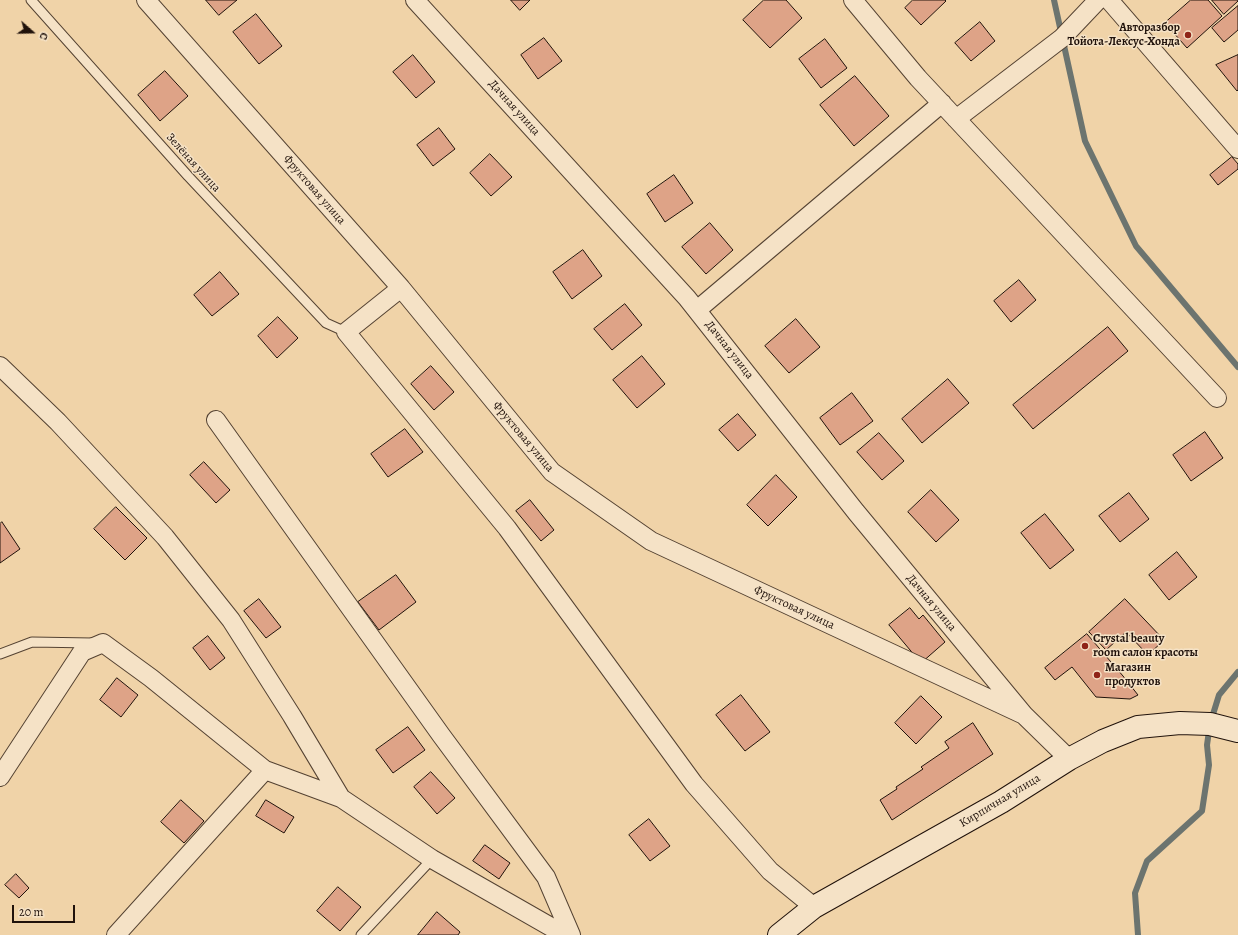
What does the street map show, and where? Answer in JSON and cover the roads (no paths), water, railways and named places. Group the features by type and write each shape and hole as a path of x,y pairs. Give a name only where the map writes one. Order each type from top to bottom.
{"main road":[{"name":"Кирпичная улица","path":"779,935 814,907 1001,802 1069,759 1103,741 1138,727 1180,723 1210,724 1238,731"}],"street":[{"name":"Фруктовая улица","path":"146,0 401,288 552,472 651,541 1024,715"},
{"name":"Дачная улица","path":"415,0 688,298 856,512 1024,715"},
{"path":"853,0 918,78 1217,398"},
{"path":"956,119 1062,38 1098,0"},
{"path":"1109,0 1238,149"},
{"path":"697,310 942,103"},
{"path":"401,288 346,332 507,528 694,784 770,871 814,907"},
{"path":"0,366 58,422 165,536 231,620 292,716 341,798"},
{"path":"216,420 441,735 546,877 571,935"},
{"path":"0,777 82,652 103,643 151,678 265,770 341,798 432,859 565,935"},
{"path":"1024,715 1069,759"},
{"path":"116,935 265,770"}],"lane":[{"name":"Зелёная улица","path":"31,0 188,176 326,323 346,332"},
{"path":"0,654 32,642 103,643"},
{"path":"361,935 432,859"}],"waterway":[{"path":"1054,0 1085,141 1136,246 1238,367"},
{"path":"1138,935 1135,893 1147,861 1202,811 1209,765 1207,745 1210,724 1219,695 1238,672"}],"place":[{"name":"Авторазбор Тойота-Лексус-Хонда","path":"1188,35"},
{"name":"Crystal beauty room салон красоты","path":"1085,646"},
{"name":"Магазин продуктов","path":"1097,675"}]}
